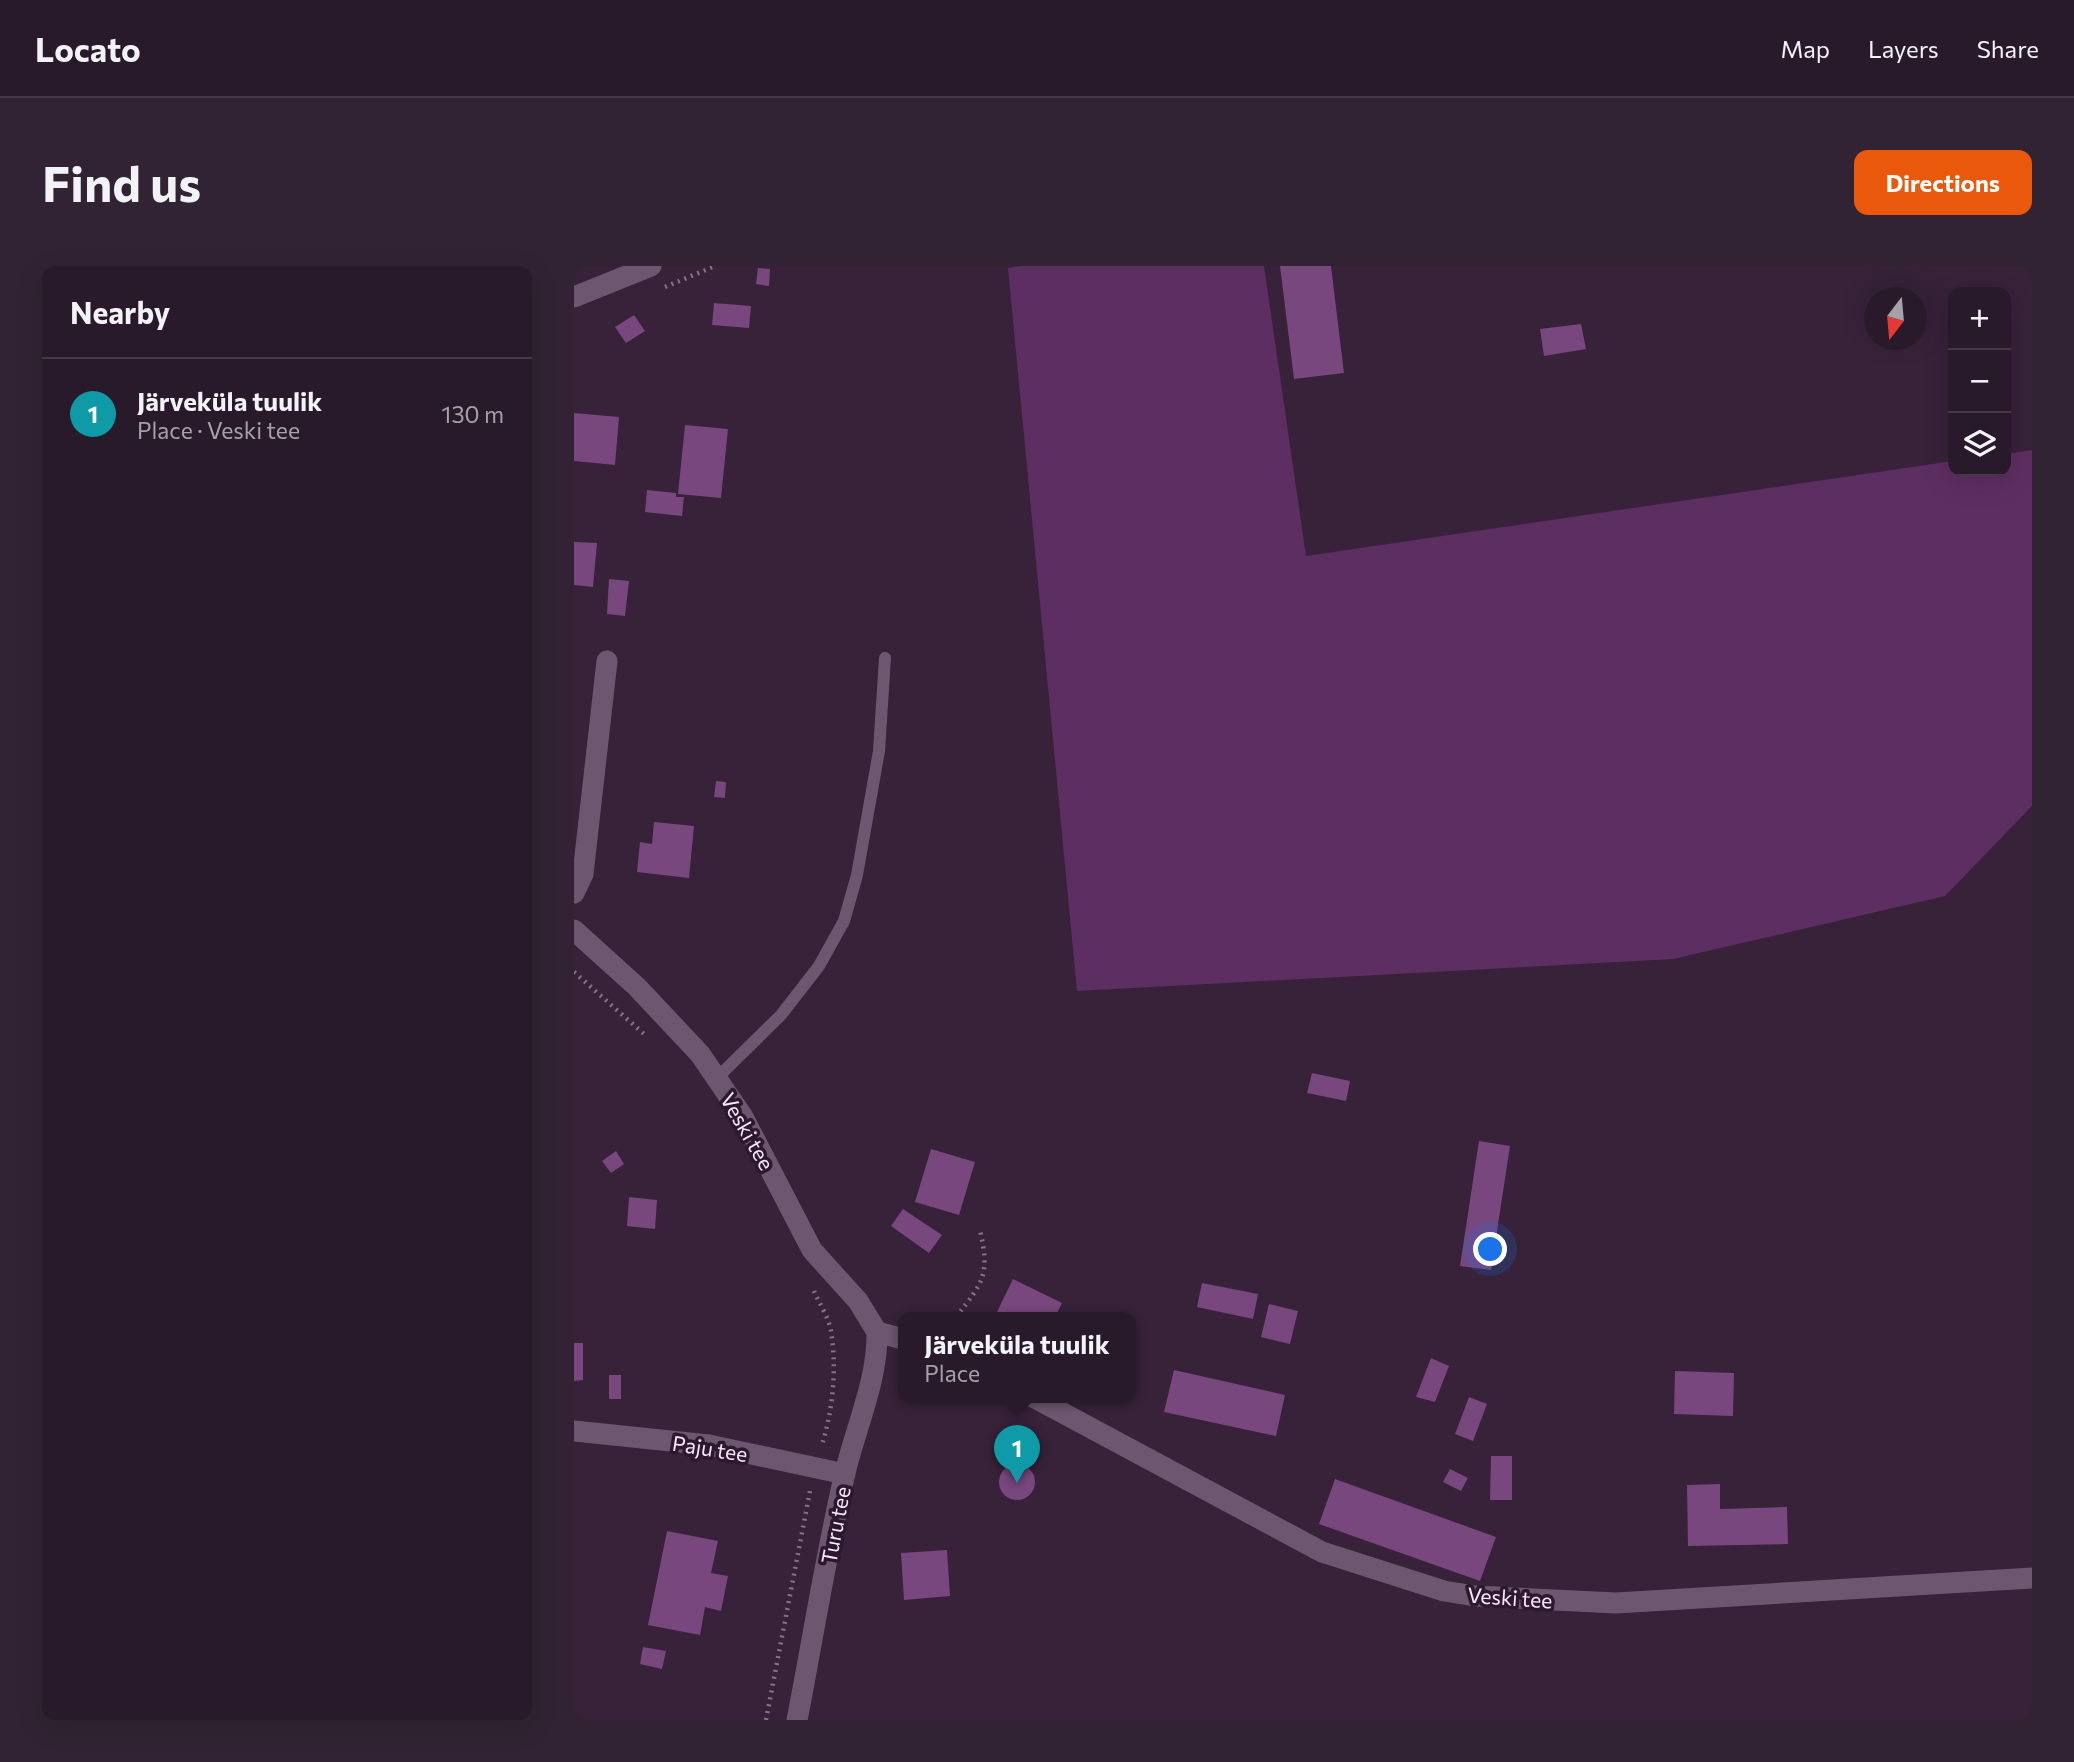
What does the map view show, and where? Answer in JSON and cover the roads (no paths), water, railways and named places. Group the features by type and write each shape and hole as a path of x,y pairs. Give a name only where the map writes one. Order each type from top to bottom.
{"street":[{"path":"574,297 651,266"},
{"path":"574,893 583,874 607,661"},
{"name":"Veski tee","path":"574,930 637,987 700,1054 743,1117 813,1250 858,1301 877,1332"},
{"path":"877,1332 898,1338"},
{"name":"Turu tee","path":"797,1720 845,1474 868,1383 878,1360 877,1332"},
{"name":"Veski tee","path":"1044,1403 1322,1552 1444,1591 1475,1596 1616,1603 2032,1578"},
{"name":"Paju tee","path":"574,1431 709,1445 845,1474"}],"lane":[{"path":"717,1078 781,1015 819,966 844,921 857,875 880,751 885,658"}],"place":[{"name":"Järveküla tuulik","path":"1017,1483"}]}
